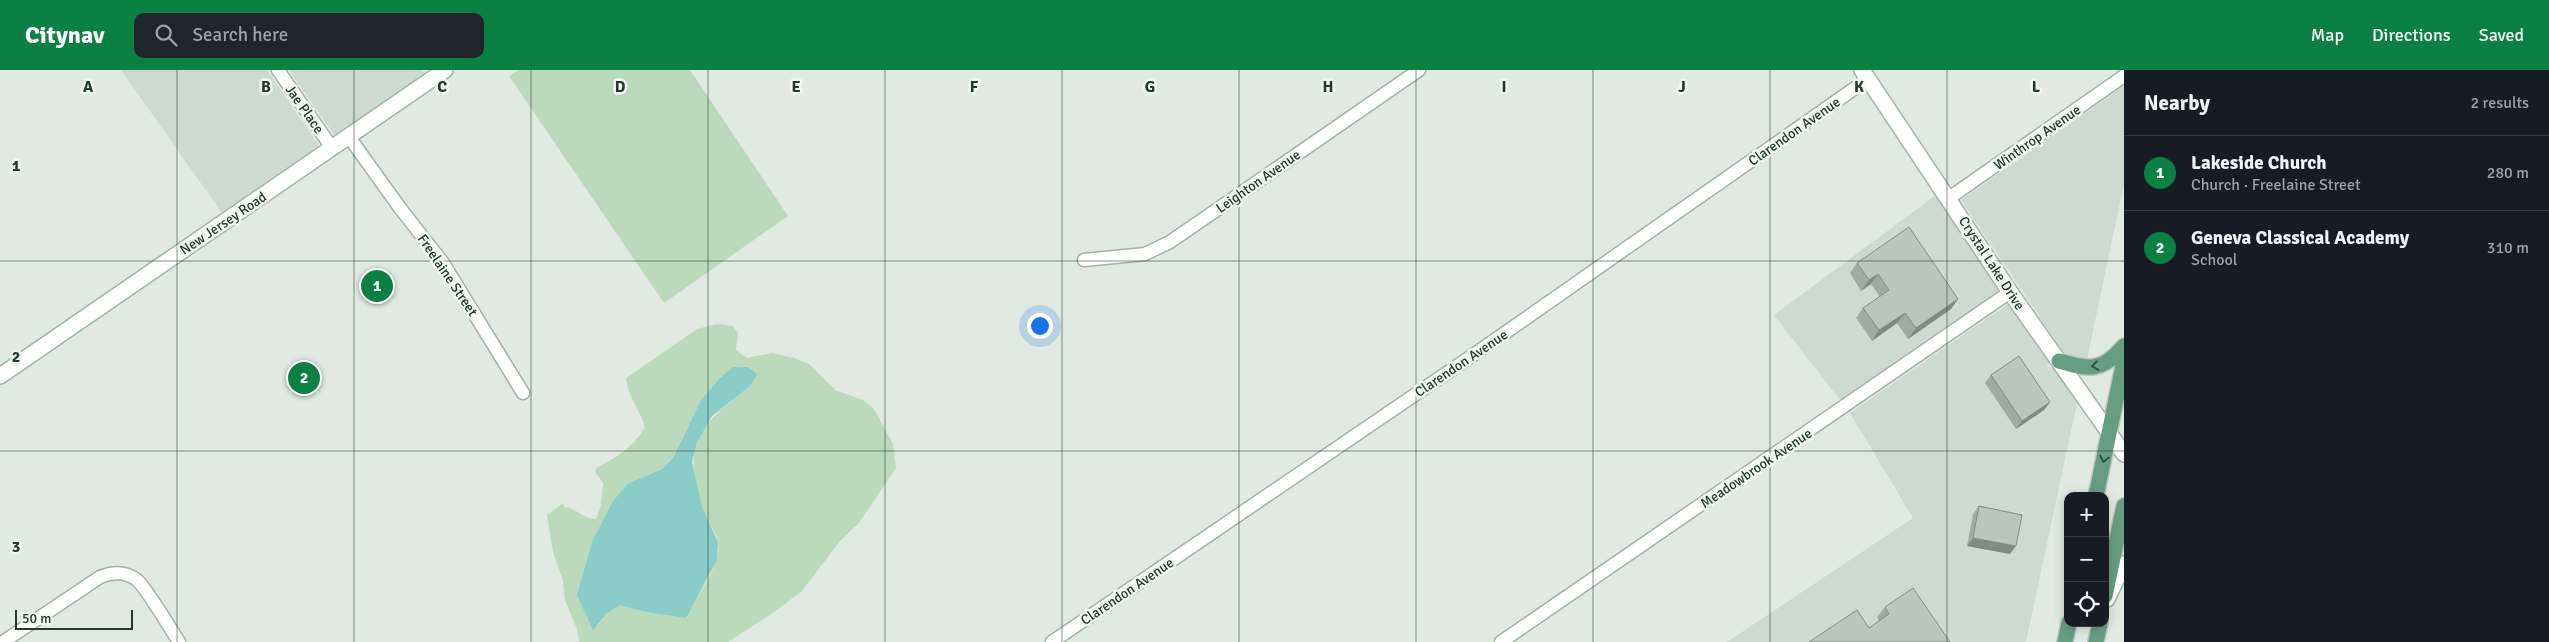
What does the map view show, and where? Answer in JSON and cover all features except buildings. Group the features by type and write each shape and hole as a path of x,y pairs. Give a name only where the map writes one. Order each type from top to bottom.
{"main road":[{"path":"2059,361 2091,368 2113,359 2124,346"},
{"path":"2097,492 2124,361"},
{"path":"2108,582 2124,506"},
{"path":"2065,642 2067,627"},
{"path":"2096,642 2099,627"}],"street":[{"name":"Jae Place","path":"278,70 332,148"},
{"name":"New Jersey Road","path":"0,376 445,70"},
{"name":"Leighton Avenue","path":"1084,260 1145,254 1170,242 1419,70"},
{"name":"Crystal Lake Drive","path":"1865,75 1949,198 2010,292 2124,454"},
{"name":"Clarendon Avenue","path":"1052,642 1482,349 1865,75"},
{"name":"Winthrop Avenue","path":"1949,198 2124,76"},
{"name":"Freelaine Street","path":"349,136 400,208 443,263 523,393"},
{"name":"Meadowbrook Avenue","path":"1501,642 2010,292"},
{"path":"2109,594 2124,564"},
{"path":"3,642 100,577 111,572 125,574 137,581 179,642"}],"shaded area":[{"path":"121,70 267,70 320,147 222,213"},
{"path":"289,70 422,70 425,74 335,136"},
{"path":"2124,86 2124,184 2087,359 2080,358 2065,354 1961,200"},
{"path":"1936,195 1999,291 1840,400 1774,315"},
{"path":"2008,304 2049,363 2047,367 2053,368 2077,403 2026,642 1727,642 1913,518 1850,413"}],"green space":[{"path":"519,70 690,70 788,216 664,303 509,76"},
{"path":"717,324 733,326 738,333 736,350 747,358 772,353 794,358 809,364 835,390 863,400 874,409 893,444 896,468 859,523 840,541 802,591 773,613 728,642 579,642 577,629 565,600 563,581 553,552 547,515 562,504 591,519 596,519 601,505 603,483 595,472 596,468 624,451 635,441 645,427 629,392 626,378 697,329","holes":["718,380 733,400 708,423 696,447 694,474 697,490 703,511 717,538 718,551 712,570 686,618 645,612 620,605 607,613 597,626 593,539 613,501 627,484 662,469 673,458 701,400"]}],"water":[{"path":"733,367 748,367 757,374 751,385 712,416 697,442 692,462 702,507 718,542 717,560 686,618 645,612 620,605 607,613 593,630 577,595 593,539 613,501 627,484 662,469 673,458 701,400 718,380"}],"place":[{"name":"Lakeside Church","path":"377,286"},
{"name":"Geneva Classical Academy","path":"304,378"}]}
